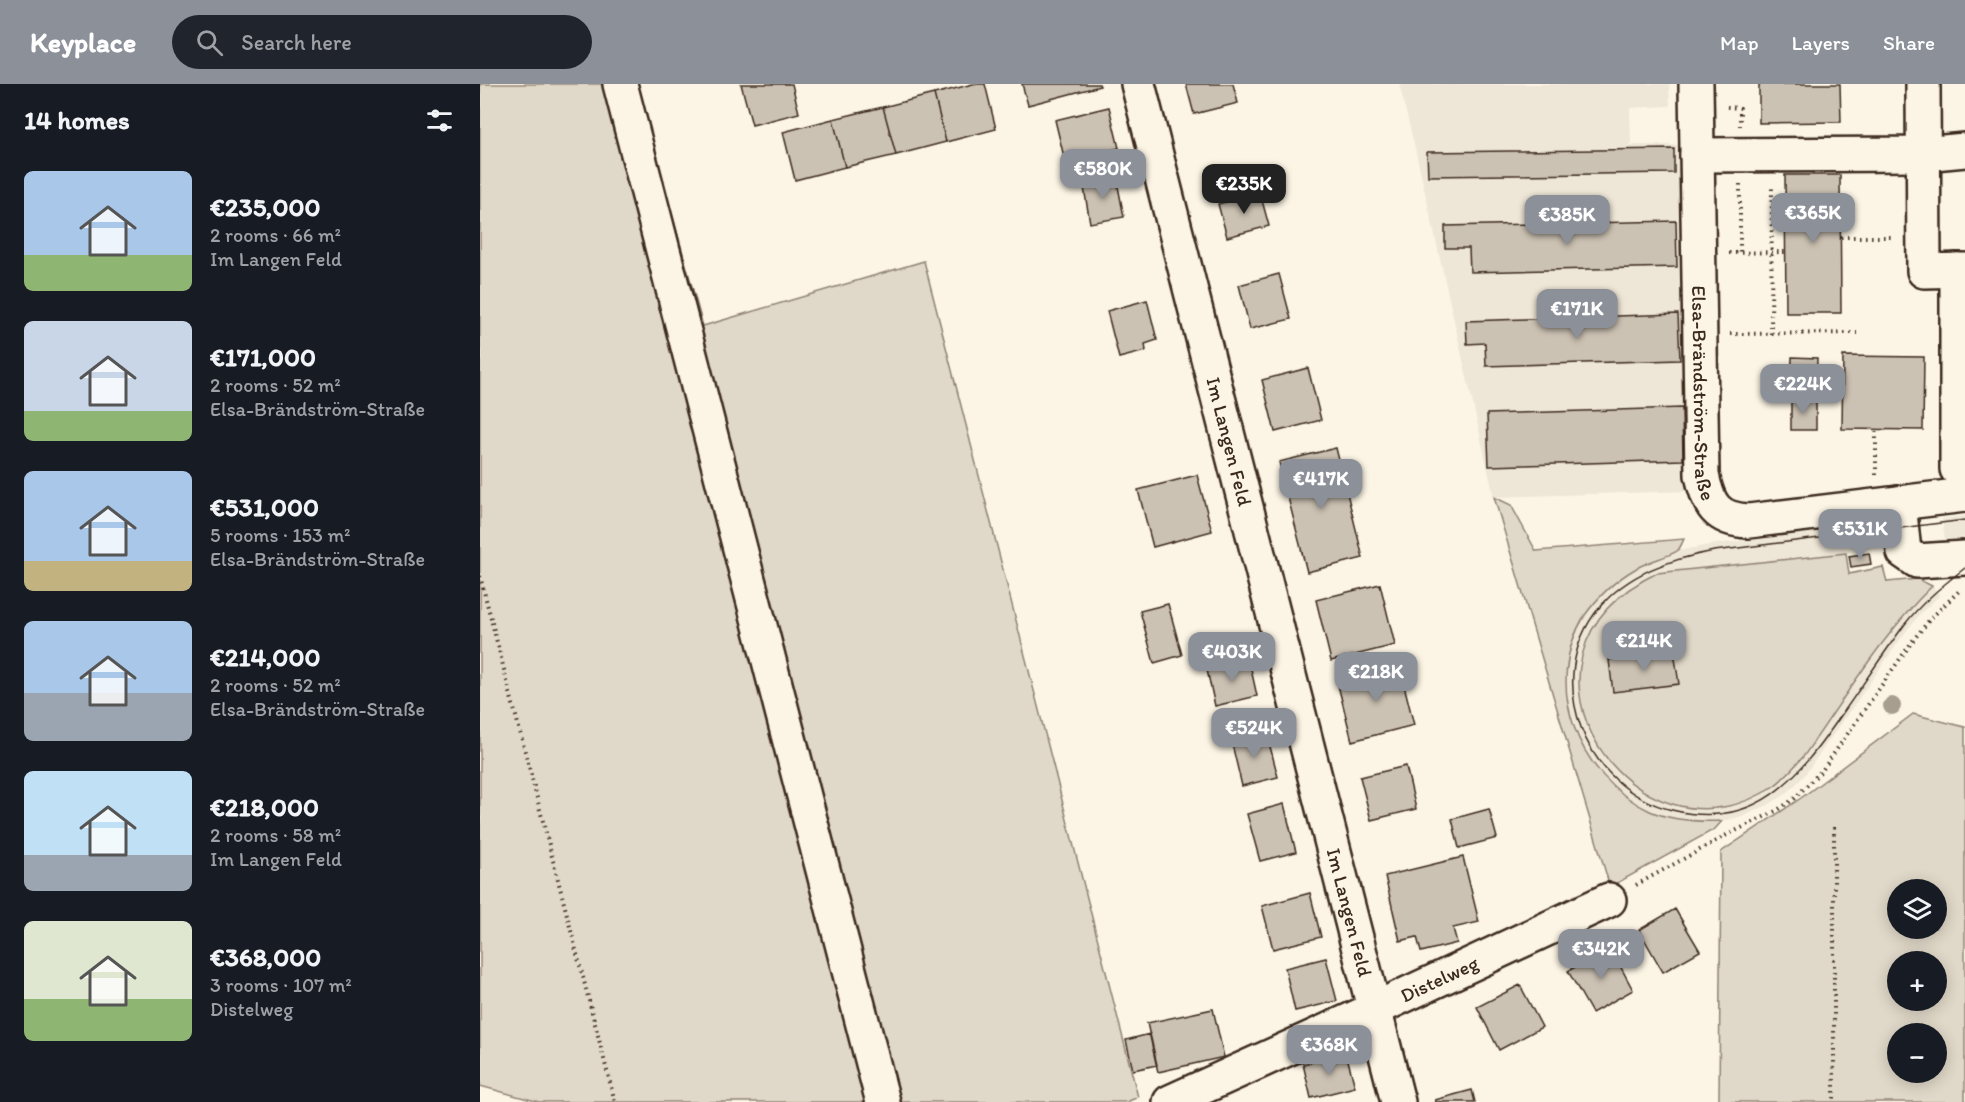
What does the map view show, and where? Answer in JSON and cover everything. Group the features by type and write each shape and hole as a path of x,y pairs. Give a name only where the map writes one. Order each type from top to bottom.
{"street":[{"path":"620,84 883,1102"},
{"name":"Im Langen Feld","path":"1138,84 1398,1102"},
{"name":"Elsa-Brändström-Straße","path":"1696,84 1701,475 1708,500 1715,510 1737,521 1749,521 1899,503 1961,482 1961,270"},
{"path":"1923,84 1924,271 1961,270"},
{"path":"1697,154 1923,154 1965,150"},
{"path":"1899,503 1904,552 1917,561 1965,558"},
{"name":"Distelweg","path":"1170,1102 1375,1010 1609,900"}],"path":[{"path":"1771,334 1772,154"},
{"path":"1841,237 1923,237"},
{"path":"1699,253 1785,252"},
{"path":"1700,334 1857,333"},
{"path":"1876,429 1876,479"},
{"path":"480,576 615,1102"},
{"path":"1609,900 1725,836 1776,811 1794,799 1823,769 1914,639 1931,618 1965,585"},
{"path":"1834,826 1834,1102"}],"shaded area":[{"path":"480,84 636,84 703,326 924,261 1138,1097 1127,1102 539,1102 480,1086"},
{"path":"1399,84 1669,84 1670,106 1630,108 1631,145 1683,145 1692,491 1494,497"},
{"path":"1494,497 1511,505 1536,551 1684,539 1677,551 1640,566 1621,578 1585,615 1572,642 1566,670 1567,699 1574,726 1586,752 1603,776 1625,796 1650,811 1668,817 1695,821 1722,821 1715,829 1610,887"},
{"path":"1965,516 1965,538 1945,540 1942,519"},
{"path":"1877,525 1879,549 1657,573 1636,583 1620,596 1604,613 1584,644 1579,663 1579,682 1585,720 1591,737 1615,770 1775,785 1803,757 1892,631 1932,586 1940,595 1907,630 1804,776 1786,794 1744,816 1722,821 1698,822 1672,818 1650,811 1626,797 1609,782 1581,747 1568,709 1566,688 1569,649 1586,614 1598,598 1635,568 1677,551 1715,544"},
{"path":"1846,553 1849,574 1883,567 1887,582 1918,579 1932,586 1896,626 1803,757 1782,780 1774,786 1722,807 1673,804 1631,782 1598,746 1581,702 1582,655 1606,610 1657,573"},
{"path":"1913,714 1965,727 1965,1102 1719,1102 1721,852 1801,798"}],"building":[{"path":"741,84 792,84 799,113 752,125"},
{"path":"973,84 985,84 996,129 946,142 934,94"},
{"path":"1022,84 1099,84 1100,86 1028,105"},
{"path":"1186,84 1233,84 1238,103 1194,114"},
{"path":"1759,84 1840,84 1841,122 1759,123"},
{"path":"934,94 946,142 896,155 883,107"},
{"path":"883,107 896,155 845,167 833,119"},
{"path":"1109,107 1119,148 1065,161 1055,120"},
{"path":"833,119 845,167 795,180 783,132"},
{"path":"1674,149 1674,173 1428,176 1427,152"},
{"path":"1785,175 1840,175 1841,313 1786,313"},
{"path":"1116,176 1124,217 1090,223 1083,182"},
{"path":"1260,193 1269,226 1227,237 1218,204"},
{"path":"1676,221 1677,267 1470,272 1469,248 1445,248 1445,226"},
{"path":"1279,274 1291,319 1250,329 1239,285"},
{"path":"1147,300 1157,340 1145,344 1146,351 1119,358 1107,311"},
{"path":"1678,314 1680,360 1486,366 1485,343 1467,344 1466,321"},
{"path":"1843,356 1924,357 1923,430 1842,429"},
{"path":"1792,357 1817,358 1816,400 1791,399"},
{"path":"1308,368 1321,420 1275,432 1262,380"},
{"path":"1791,399 1816,400 1816,430 1791,430"},
{"path":"1682,408 1683,460 1489,466 1487,414"},
{"path":"1336,448 1363,558 1307,572 1279,462"},
{"path":"1197,475 1212,531 1153,547 1138,490"},
{"path":"1869,553 1871,564 1851,567 1849,556"},
{"path":"1380,584 1395,645 1331,661 1316,600"},
{"path":"1168,604 1182,655 1154,663 1140,611"},
{"path":"1674,652 1679,684 1613,692 1609,660"},
{"path":"1249,660 1257,696 1215,706 1207,670"},
{"path":"1399,665 1414,725 1352,741 1337,681"},
{"path":"1266,731 1278,777 1242,786 1231,740"},
{"path":"1406,766 1416,809 1371,820 1360,777"},
{"path":"1284,804 1296,852 1260,861 1247,814"},
{"path":"1489,809 1497,838 1459,848 1452,819"},
{"path":"1463,857 1479,922 1453,928 1457,943 1421,952 1417,937 1400,941 1385,876"},
{"path":"1310,893 1321,937 1273,949 1262,906"},
{"path":"1675,909 1700,951 1663,972 1639,930"},
{"path":"1610,947 1633,990 1592,1013 1568,971"},
{"path":"1326,958 1337,1001 1295,1011 1285,968"},
{"path":"1520,985 1542,1027 1499,1050 1477,1007"},
{"path":"1213,1009 1224,1057 1158,1072 1147,1023"},
{"path":"1150,1034 1157,1065 1133,1070 1126,1040"},
{"path":"1346,1053 1355,1087 1311,1098 1303,1064"},
{"path":"1472,1090 1475,1102 1436,1102 1435,1100"}],"tram line":[{"path":"1965,520 1714,551 1682,558 1651,569 1623,585 1611,596 1599,608 1582,636 1574,667 1574,698 1581,728 1595,756 1616,780 1642,798 1672,810 1702,815 1728,813 1751,806 1771,795 1807,761 1912,616 1965,568"}]}
